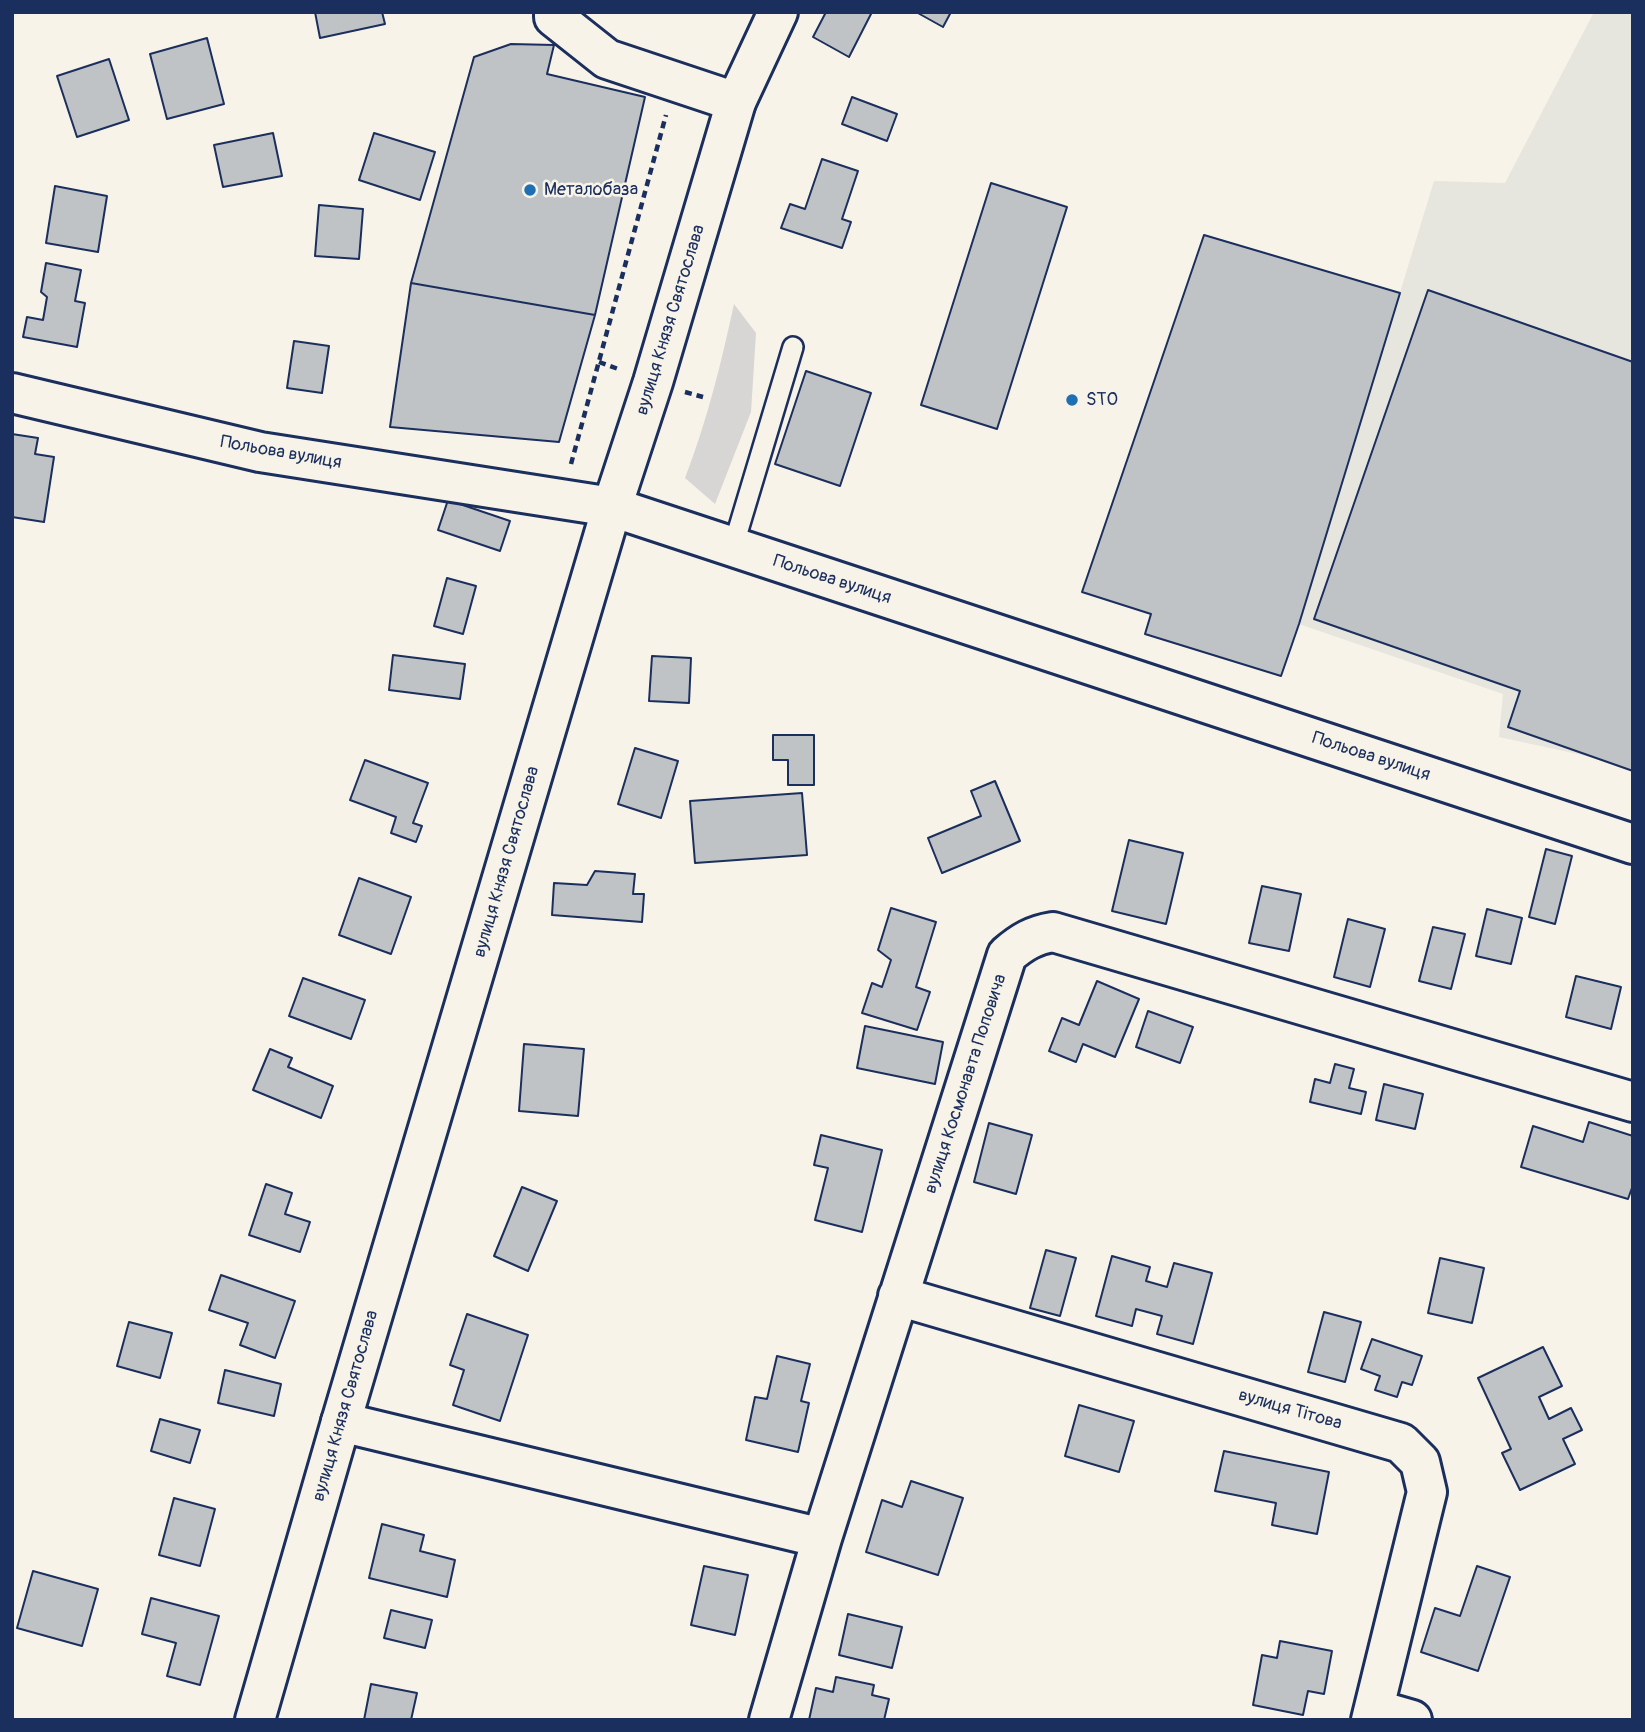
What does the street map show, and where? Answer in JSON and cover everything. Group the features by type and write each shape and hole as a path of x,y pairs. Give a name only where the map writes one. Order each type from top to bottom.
{"street":[{"path":"554,12 554,17 607,59 736,102"},
{"name":"вулиця Князя Святослава","path":"256,1720 341,1422 612,507 653,382 736,102 778,12"},
{"name":"Польова вулиця","path":"12,393 261,452 612,507 1633,844"},
{"name":"вулиця Космонавта Поповича","path":"769,1720 822,1538 1007,955 1021,943 1035,935 1053,932 1633,1102"},
{"name":"вулиця Тітова","path":"898,1296 1401,1443 1420,1461 1427,1492 1372,1714"},
{"path":"341,1422 822,1538"},
{"path":"1372,1714 1412,1720"}],"lane":[{"path":"733,547 793,347"}],"path":[{"path":"561,499 675,82"}],"shaded area":[{"path":"1594,12 1633,12 1633,766 1499,737 1503,694 1299,624 1434,181 1505,183"},
{"path":"734,304 756,333 751,412 715,504 685,478 713,392"}],"building":[{"path":"315,12 382,12 385,24 320,38"},
{"path":"826,12 872,12 849,57 813,37"},
{"path":"916,12 951,12 943,27"},
{"path":"207,38 224,104 167,119 150,54"},
{"name":"Металобаза","path":"511,44 554,45 547,74 645,97 595,315 411,283 474,57"},
{"path":"109,59 129,120 77,137 57,76"},
{"path":"852,97 897,114 887,141 842,124"},
{"path":"273,133 282,176 223,187 214,145"},
{"path":"374,133 435,152 420,200 359,180"},
{"path":"822,159 858,171 842,219 851,222 842,248 781,228 790,204 805,209"},
{"path":"991,183 1067,207 997,429 921,405"},
{"path":"55,186 107,196 98,252 46,243"},
{"path":"319,205 363,209 359,259 315,256"},
{"path":"1204,235 1400,293 1281,676 1145,634 1151,614 1082,592"},
{"path":"46,263 81,270 75,301 85,303 77,347 23,337 27,317 43,320 47,297 41,292"},
{"path":"411,283 595,315 559,442 390,427"},
{"path":"1428,290 1633,362 1633,771 1508,727 1520,691 1314,619"},
{"path":"294,341 329,346 322,393 287,388"},
{"path":"806,371 871,393 840,486 775,464"},
{"path":"12,434 38,438 35,454 54,457 44,522 12,517"},
{"path":"448,500 510,521 500,551 438,530"},
{"path":"447,578 476,586 463,634 434,626"},
{"path":"393,655 465,664 460,699 389,690"},
{"path":"652,656 691,658 689,703 649,701"},
{"path":"773,735 814,735 814,785 788,785 788,760 773,760"},
{"path":"635,748 678,761 661,818 618,804"},
{"path":"365,760 428,783 413,823 422,826 416,842 391,833 396,817 350,800"},
{"path":"995,781 1020,841 942,873 928,838 981,816 971,791"},
{"path":"802,793 807,855 695,863 690,801"},
{"path":"1129,840 1183,853 1166,924 1112,911"},
{"path":"1546,849 1572,856 1555,924 1529,917"},
{"path":"595,871 635,874 633,894 644,894 642,922 552,915 554,883 587,885"},
{"path":"359,878 411,897 391,954 339,935"},
{"path":"1262,886 1301,894 1289,951 1249,943"},
{"path":"891,908 936,922 916,987 930,992 917,1030 862,1013 872,983 882,987 891,960 878,950"},
{"path":"1487,909 1522,918 1511,964 1476,956"},
{"path":"1348,919 1385,929 1370,987 1334,977"},
{"path":"1433,927 1465,934 1451,989 1419,981"},
{"path":"1576,976 1621,987 1611,1029 1566,1017"},
{"path":"303,978 365,1000 351,1039 289,1016"},
{"path":"1097,981 1139,999 1115,1057 1083,1044 1076,1062 1049,1051 1062,1018 1079,1025"},
{"path":"1148,1011 1193,1027 1180,1063 1136,1047"},
{"path":"865,1026 943,1042 935,1084 857,1068"},
{"path":"524,1044 584,1049 578,1116 519,1111"},
{"path":"270,1049 292,1058 288,1067 333,1086 321,1118 253,1090"},
{"path":"1335,1064 1354,1069 1349,1088 1366,1092 1361,1114 1310,1102 1315,1079 1330,1083"},
{"path":"1384,1084 1423,1094 1415,1129 1376,1120"},
{"path":"1589,1122 1633,1136 1633,1185 1628,1199 1521,1167 1533,1126 1583,1142"},
{"path":"989,1123 1032,1135 1016,1194 974,1182"},
{"path":"821,1135 882,1150 862,1232 815,1220 828,1168 814,1165"},
{"path":"266,1184 292,1193 285,1214 310,1222 300,1252 249,1235"},
{"path":"522,1187 557,1201 528,1271 494,1256"},
{"path":"1046,1250 1076,1258 1060,1316 1030,1308"},
{"path":"1112,1256 1150,1267 1146,1281 1167,1287 1174,1263 1212,1273 1193,1344 1157,1334 1162,1316 1136,1309 1132,1326 1096,1316"},
{"path":"1440,1258 1484,1268 1472,1323 1428,1313"},
{"path":"221,1275 295,1301 275,1358 240,1345 248,1323 209,1310"},
{"path":"1324,1312 1361,1322 1345,1382 1308,1372"},
{"path":"467,1314 528,1335 500,1421 453,1405 464,1370 450,1365"},
{"path":"129,1322 172,1333 160,1378 117,1366"},
{"path":"1372,1339 1422,1356 1412,1385 1402,1382 1397,1397 1375,1390 1380,1376 1361,1369"},
{"path":"1543,1347 1562,1386 1539,1397 1549,1419 1571,1408 1582,1430 1563,1439 1575,1464 1520,1490 1502,1453 1511,1449 1478,1378"},
{"path":"777,1356 810,1364 801,1401 809,1403 798,1452 746,1440 755,1397 767,1399"},
{"path":"225,1370 281,1384 274,1416 218,1403"},
{"path":"1079,1405 1134,1421 1119,1472 1065,1456"},
{"path":"160,1419 200,1430 190,1463 151,1451"},
{"path":"1224,1451 1329,1472 1317,1534 1272,1525 1276,1503 1215,1491"},
{"path":"911,1481 963,1498 938,1575 866,1552 882,1500 902,1507"},
{"path":"174,1498 215,1509 200,1566 159,1555"},
{"path":"382,1524 424,1535 420,1551 455,1560 447,1597 369,1578"},
{"path":"704,1566 748,1575 735,1635 691,1625"},
{"path":"1477,1566 1510,1577 1478,1671 1421,1652 1435,1608 1460,1616"},
{"path":"33,1571 98,1589 82,1646 17,1628"},
{"path":"151,1598 219,1616 200,1685 167,1676 176,1643 142,1634"},
{"path":"391,1610 432,1620 425,1648 384,1638"},
{"path":"848,1614 902,1627 892,1668 839,1655"},
{"path":"1280,1641 1332,1651 1324,1694 1308,1691 1303,1715 1253,1705 1262,1655 1277,1658"},
{"path":"836,1677 874,1685 872,1695 889,1699 884,1720 809,1720 816,1688 833,1692"},
{"path":"371,1684 417,1693 411,1720 364,1720"}],"place":[{"name":"Металобаза","path":"530,190"},
{"name":"STO","path":"1072,400"}]}
